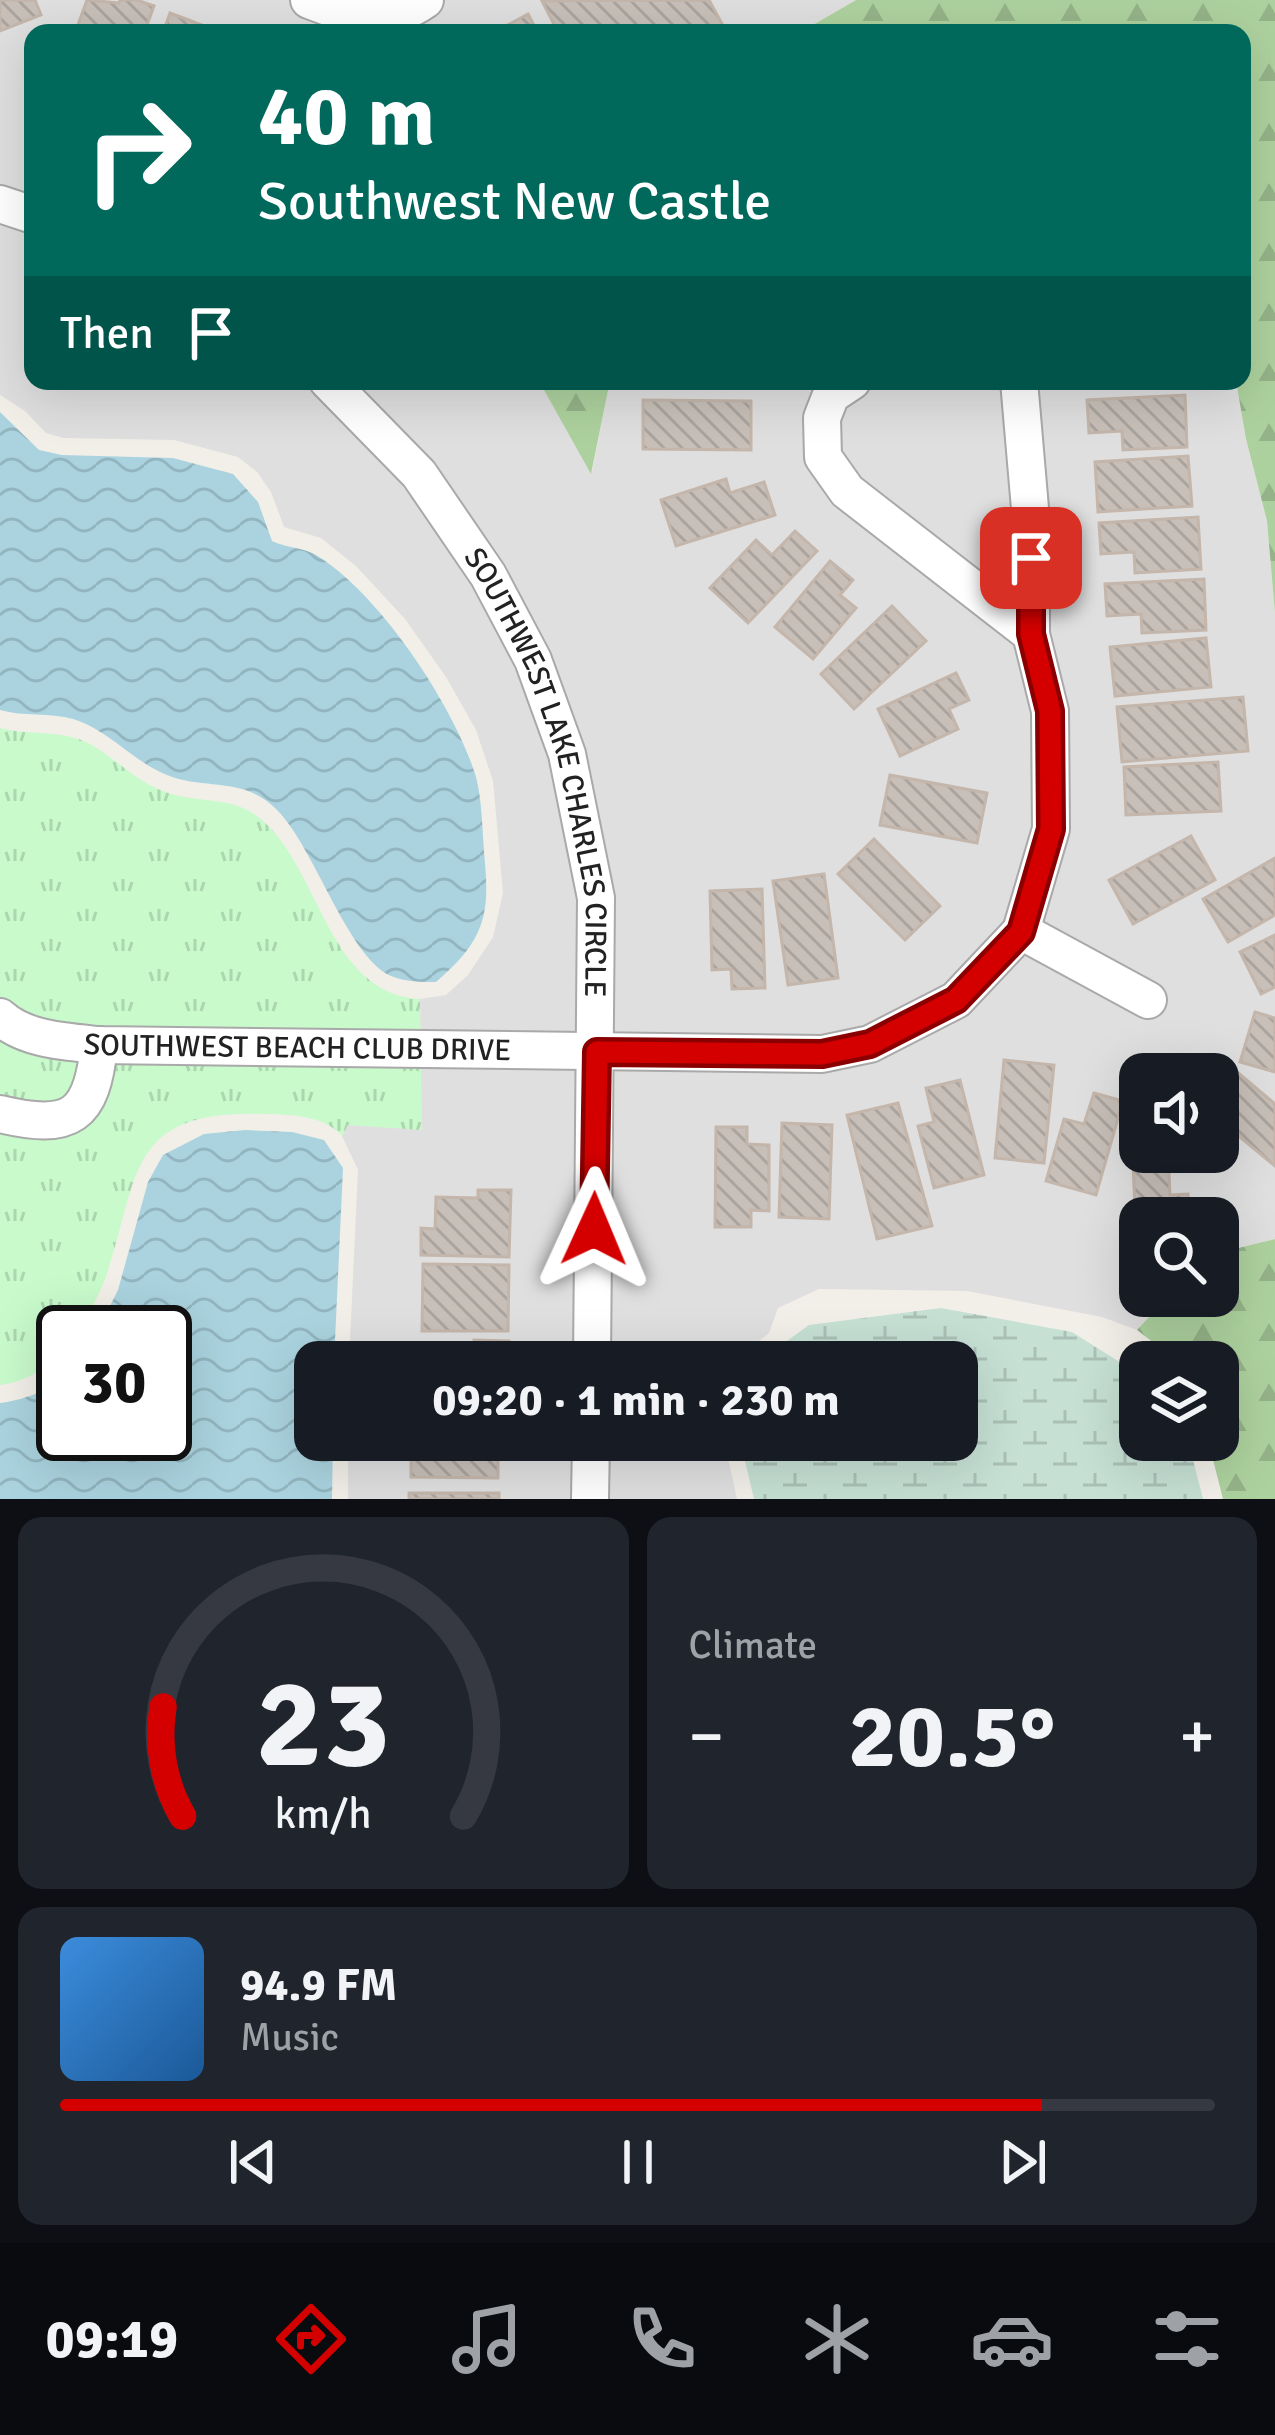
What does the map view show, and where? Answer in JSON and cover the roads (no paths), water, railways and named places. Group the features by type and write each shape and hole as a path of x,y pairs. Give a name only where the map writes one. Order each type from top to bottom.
{"street":[{"path":"309,0 385,21 424,0"},
{"name":"SOUTHWEST LAKE CHARLES CIRCLE","path":"337,390 419,473 488,575 532,660 567,754 596,898 592,1341"},
{"path":"838,390 831,395 822,418 823,457 847,491 1031,634"},
{"path":"1020,390 1031,520 1031,634 1050,711 1051,829 1021,932 1148,1000"},
{"name":"SOUTHWEST BEACH CLUB DRIVE","path":"1,1021 54,1040 99,1045 822,1054 870,1044 956,1000 1021,932"},
{"path":"0,1114 33,1121 71,1114 91,1095 99,1045"},
{"path":"590,1499 591,1461"}],"water":[{"path":"0,412 39,450 62,455 173,458 233,474 258,502 272,541 316,555 389,623 451,718 480,795 484,912 470,946 436,982 397,978 375,965 346,925 292,828 265,800 238,788 167,775 73,719 0,710"},
{"path":"292,1132 324,1140 343,1168 335,1341 294,1341 294,1461 333,1461 332,1499 0,1499 0,1403 36,1393 36,1461 192,1461 192,1305 110,1305 148,1182 163,1155 204,1134"}]}
